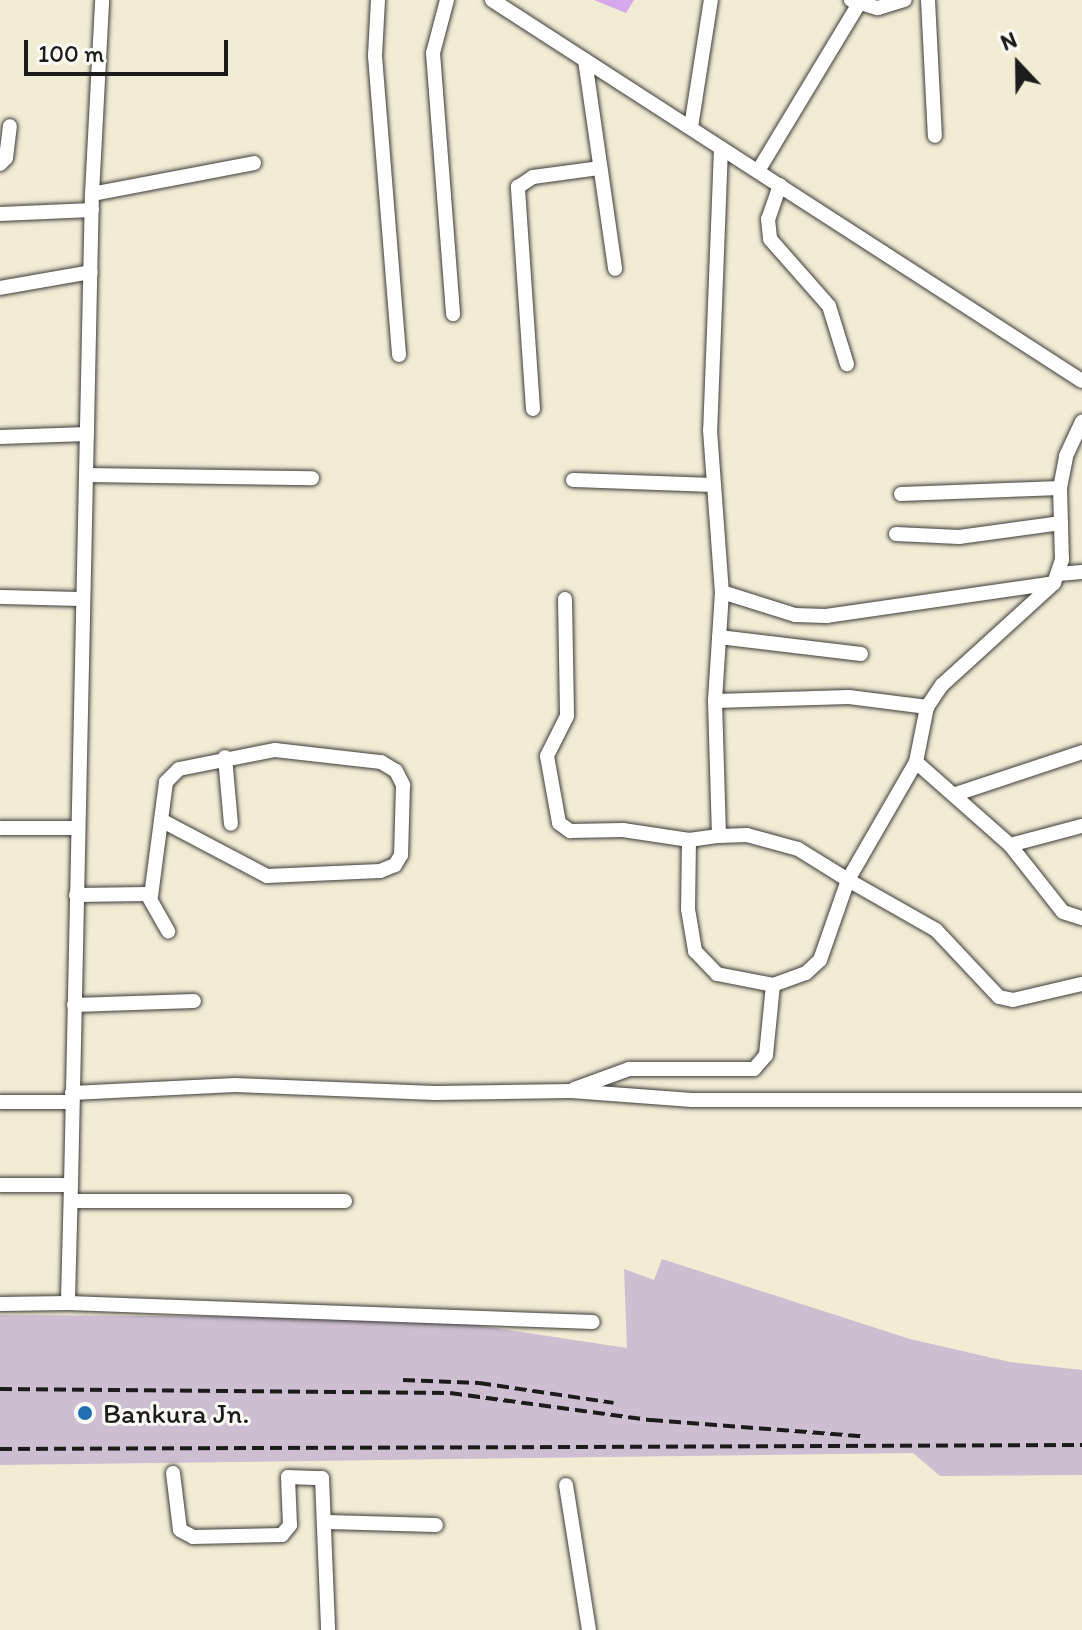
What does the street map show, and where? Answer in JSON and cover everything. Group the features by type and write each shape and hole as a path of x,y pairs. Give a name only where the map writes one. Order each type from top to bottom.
{"street":[{"path":"68,1303 92,202 102,0"},
{"path":"378,0 375,56 399,355"},
{"path":"447,0 433,53 453,314"},
{"path":"492,0 1082,381"},
{"path":"691,127 711,0"},
{"path":"758,171 854,2 878,8 905,0"},
{"path":"928,0 935,136"},
{"path":"585,60 615,269"},
{"path":"0,164 6,158 10,126"},
{"path":"719,836 715,701 722,592 710,430 721,148"},
{"path":"0,214 92,202 254,163"},
{"path":"533,409 518,187 533,177 600,168"},
{"path":"780,185 768,219 770,239 829,306 847,364"},
{"path":"0,288 91,272"},
{"path":"689,840 688,909 695,951 717,974 773,985 816,965 848,880 916,762 927,707 942,685 1056,579 1061,523 1060,488 1066,456 1082,421"},
{"path":"0,437 87,434"},
{"path":"86,475 312,478"},
{"path":"573,480 714,485"},
{"path":"901,494 1060,488"},
{"path":"896,534 959,537 1061,523"},
{"path":"722,592 813,617 1056,579 1082,572"},
{"path":"0,597 82,599"},
{"path":"565,599 567,716 547,756 559,823 570,831 623,830 689,840 747,835 798,849 936,930 1004,1000 1082,984"},
{"path":"719,637 861,654"},
{"path":"715,701 849,697 927,707"},
{"path":"161,820 267,876 380,871 398,860 403,785 390,765 275,750 225,757 173,773 166,782 161,820 151,896 168,931"},
{"path":"956,794 1082,752"},
{"path":"225,757 231,824"},
{"path":"916,762 956,794 1010,845 1063,912 1082,918"},
{"path":"1010,845 1082,826"},
{"path":"0,828 76,828"},
{"path":"76,895 151,896"},
{"path":"571,1091 629,1069 754,1069 768,1045 773,985"},
{"path":"74,1005 194,1001"},
{"path":"0,1102 235,1085 435,1093 571,1091 692,1100 1082,1100"},
{"path":"0,1185 71,1185"},
{"path":"71,1201 345,1201"},
{"path":"0,1304 68,1303 593,1322"},
{"path":"173,1473 178,1524 187,1536 282,1535 290,1525 286,1484 292,1475 322,1478 328,1630"},
{"path":"566,1485 589,1630"},
{"path":"326,1522 436,1525"}],"shaded area":[{"path":"662,1259 910,1339 1010,1362 1082,1370 1082,1475 940,1476 913,1453 0,1465 0,1315 429,1318 627,1348 624,1269 654,1280"}],"building":[{"path":"594,0 634,0 626,13"}],"railway":[{"path":"403,1380 479,1383 614,1403"},
{"path":"0,1389 450,1393 651,1420 861,1436"},
{"path":"0,1449 1082,1445"}],"place":[{"name":"Bankura Jn.","path":"85,1413"}]}
